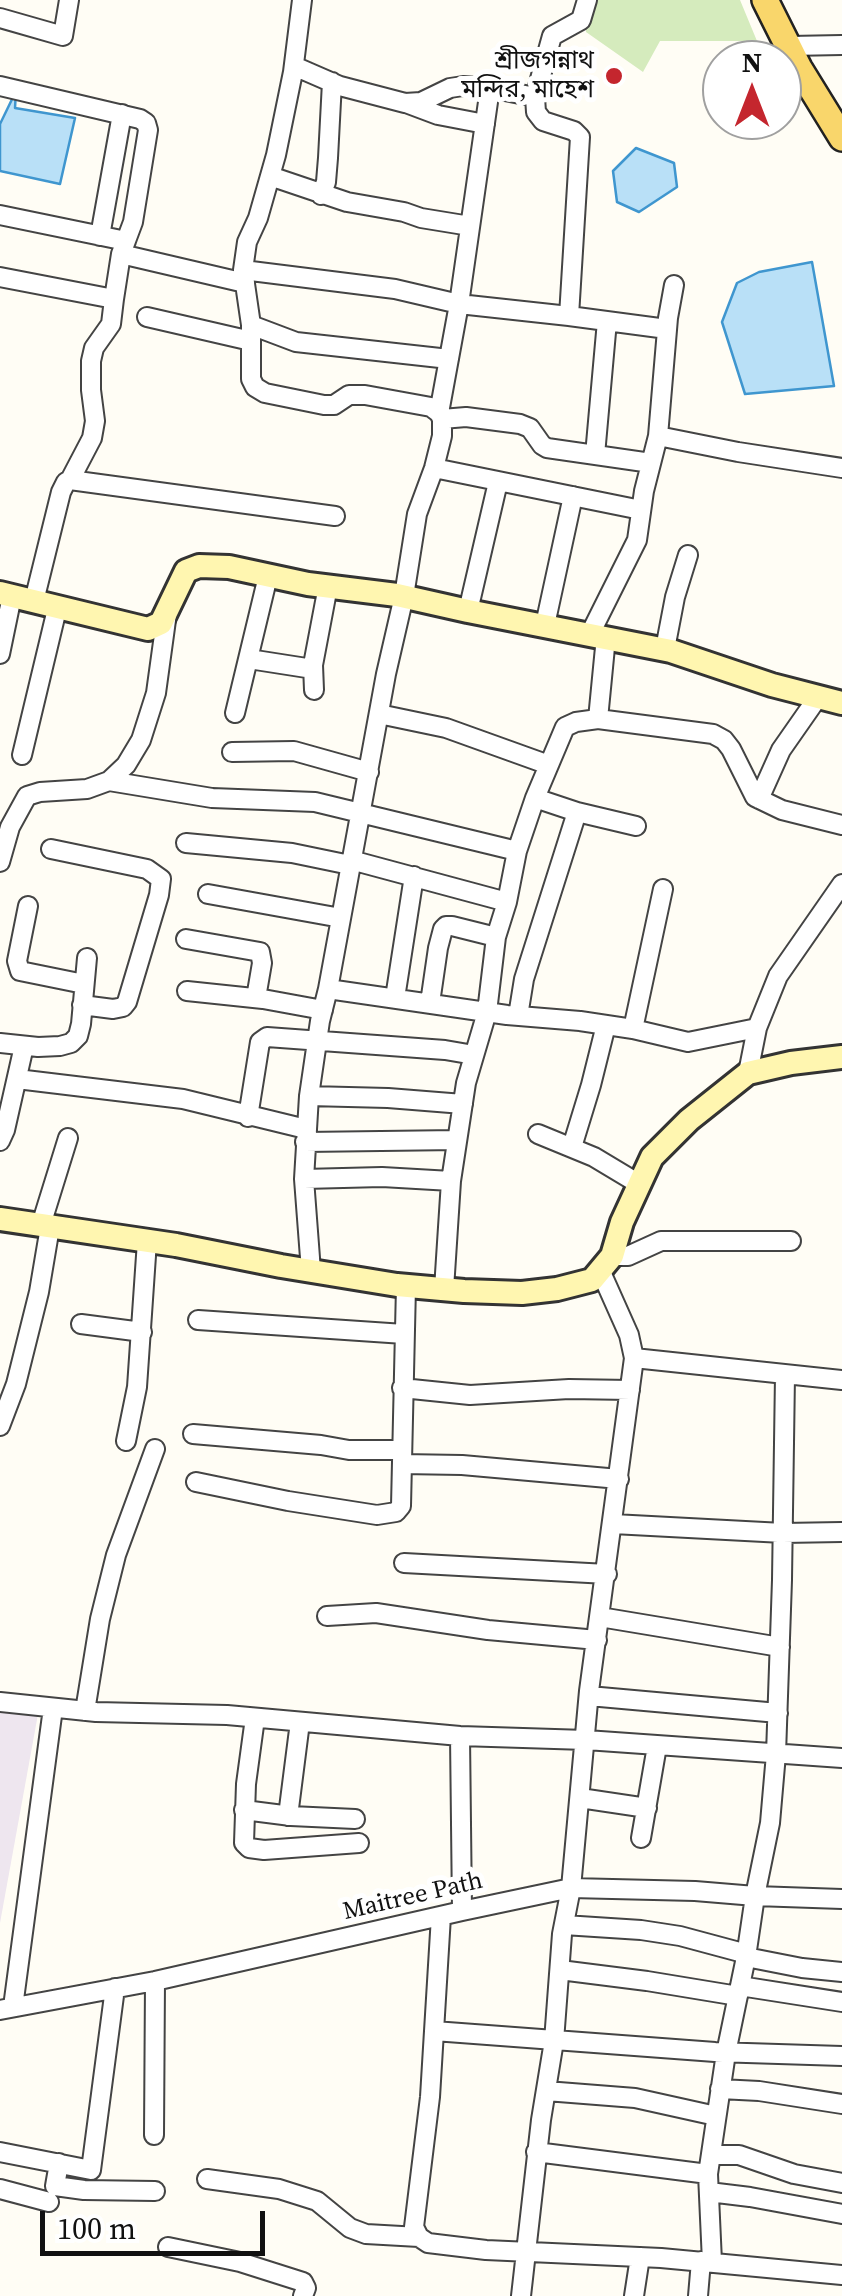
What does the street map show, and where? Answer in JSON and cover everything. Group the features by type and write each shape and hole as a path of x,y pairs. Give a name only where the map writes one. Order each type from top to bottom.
{"main road":[{"path":"765,0 787,40"},
{"path":"802,73 842,138"}],"street":[{"path":"0,18 64,36 69,0"},
{"path":"302,0 294,66 270,176 248,242 244,276 254,387 324,406 334,405 348,395 365,394 420,404 441,416 520,424 530,428 547,448 651,463"},
{"path":"569,316 580,137 574,131 543,121 536,112 535,97 552,36 581,20 586,0"},
{"path":"802,46 842,45"},
{"path":"294,66 438,115 485,124"},
{"path":"321,195 326,182 332,82"},
{"path":"0,86 140,119 148,130 134,222 124,248 110,324 91,360 90,390 96,421 92,438 61,492 16,597 0,654"},
{"path":"405,103 421,102 463,86 535,97"},
{"path":"312,1271 304,1179 309,1096 417,514 442,436 441,416 490,88"},
{"path":"100,236 122,114"},
{"path":"270,176 321,195 470,226"},
{"path":"0,216 100,236 124,248 244,276 395,289 459,304 667,329"},
{"path":"0,276 114,299"},
{"path":"598,718 598,636 637,540 658,436 674,285"},
{"path":"146,317 296,342 450,359"},
{"path":"595,455 607,321"},
{"path":"658,436 842,468"},
{"path":"434,468 641,510"},
{"path":"70,480 335,516"},
{"path":"468,611 498,482"},
{"path":"545,625 573,496"},
{"path":"665,649 688,556"},
{"path":"16,597 148,630 162,623 186,571 199,566 229,567 404,596 665,649 772,685 842,703"},
{"path":"235,713 268,576"},
{"path":"314,690 313,669 328,586"},
{"path":"22,755 58,608"},
{"path":"1,856 10,827 27,796 87,789 108,781 126,766 141,740 156,693 167,613"},
{"path":"249,659 313,669"},
{"path":"759,799 781,750 818,697"},
{"path":"380,714 446,728 549,765"},
{"path":"444,1289 457,1140 487,1012 496,937 517,852 565,727 598,718 713,734 731,748 748,787 759,799 782,810 842,825"},
{"path":"232,752 294,751 369,772"},
{"path":"108,781 212,798 315,802 517,852"},
{"path":"535,798 636,826"},
{"path":"518,1016 524,978 577,812"},
{"path":"186,843 350,862 507,902"},
{"path":"52,850 147,868 160,879 128,1002 113,1009 82,1004"},
{"path":"395,998 414,876"},
{"path":"748,1073 757,1028 778,976 841,888"},
{"path":"633,1029 663,890"},
{"path":"208,894 341,918"},
{"path":"28,906 17,961 20,970 84,984"},
{"path":"430,1003 443,929 452,926 496,937"},
{"path":"186,939 260,952 256,998"},
{"path":"0,1043 60,1046 72,1042 78,1036 87,958"},
{"path":"328,990 606,1025 688,1042 757,1028"},
{"path":"187,991 323,1010"},
{"path":"572,1147 606,1025"},
{"path":"248,1116 262,1039 279,1037 474,1055"},
{"path":"0,1141 24,1046"},
{"path":"0,1219 406,1286 522,1293 558,1290 592,1280 606,1263 652,1157 690,1120 748,1073 842,1057"},
{"path":"17,1079 183,1099 306,1136 457,1140"},
{"path":"309,1096 463,1104"},
{"path":"538,1134 594,1157 639,1184"},
{"path":"0,1426 16,1384 39,1292 46,1226 68,1138"},
{"path":"304,1179 382,1177 451,1181"},
{"path":"126,1441 137,1387 147,1241"},
{"path":"606,1263 661,1241 791,1241"},
{"path":"521,2296 536,2152 554,2041 589,1696 634,1358 606,1263"},
{"path":"196,1482 376,1515 396,1512 401,1506 406,1286"},
{"path":"198,1320 404,1334"},
{"path":"81,1324 142,1332"},
{"path":"634,1358 842,1380"},
{"path":"698,2296 706,2262 709,2174 720,2089 770,1823 778,1713 785,1375"},
{"path":"402,1388 470,1395 630,1390"},
{"path":"193,1434 619,1479"},
{"path":"85,1711 100,1619 116,1555 155,1449"},
{"path":"613,1524 783,1534 842,1532"},
{"path":"404,1563 607,1574"},
{"path":"327,1616 376,1613 488,1630 597,1640"},
{"path":"600,1618 780,1647"},
{"path":"589,1696 778,1713"},
{"path":"0,1702 460,1736 586,1740 842,1758"},
{"path":"7,2008 54,1708"},
{"path":"255,1718 244,1843 249,1848 264,1850 359,1843"},
{"path":"288,1816 300,1722"},
{"path":"460,1736 462,1910"},
{"path":"641,1838 657,1746"},
{"path":"580,1798 648,1808"},
{"path":"244,1810 355,1818"},
{"name":"Maitree Path","path":"7,2008 154,1981 571,1888 842,1899"},
{"path":"418,2237 414,2227 430,2097 441,1916"},
{"path":"564,1924 680,1936 802,1968 842,1972"},
{"path":"560,1970 842,2002"},
{"path":"154,1981 154,2134"},
{"path":"0,2152 91,2170 116,1988"},
{"path":"434,2031 726,2053 842,2056"},
{"path":"720,2089 842,2104"},
{"path":"546,2091 635,2098 716,2116"},
{"path":"536,2152 709,2174 750,2197 842,2214"},
{"path":"709,2174 739,2156 794,2174 842,2182"},
{"path":"60,2164 55,2186 155,2191"},
{"path":"207,2178 279,2189 317,2201 350,2228 366,2234 418,2237 466,2248 640,2257 842,2276"},
{"path":"0,2189 49,2202"},
{"path":"168,2247 240,2262 303,2282 304,2296"},
{"path":"634,2296 640,2257"}],"shaded area":[{"path":"0,1693 40,1703 0,1923"}],"green space":[{"path":"587,0 740,0 757,40 660,41 643,72 586,32"}],"water":[{"path":"16,91 15,108 75,118 60,184 0,171 0,124"},
{"path":"636,148 674,163 677,187 639,212 617,202 613,171"},
{"path":"812,262 834,386 745,394 722,322 737,283 759,272"}],"place":[{"name":"শ্রীজগন্নাথ মন্দির, মাহেশ","path":"614,76"}]}
